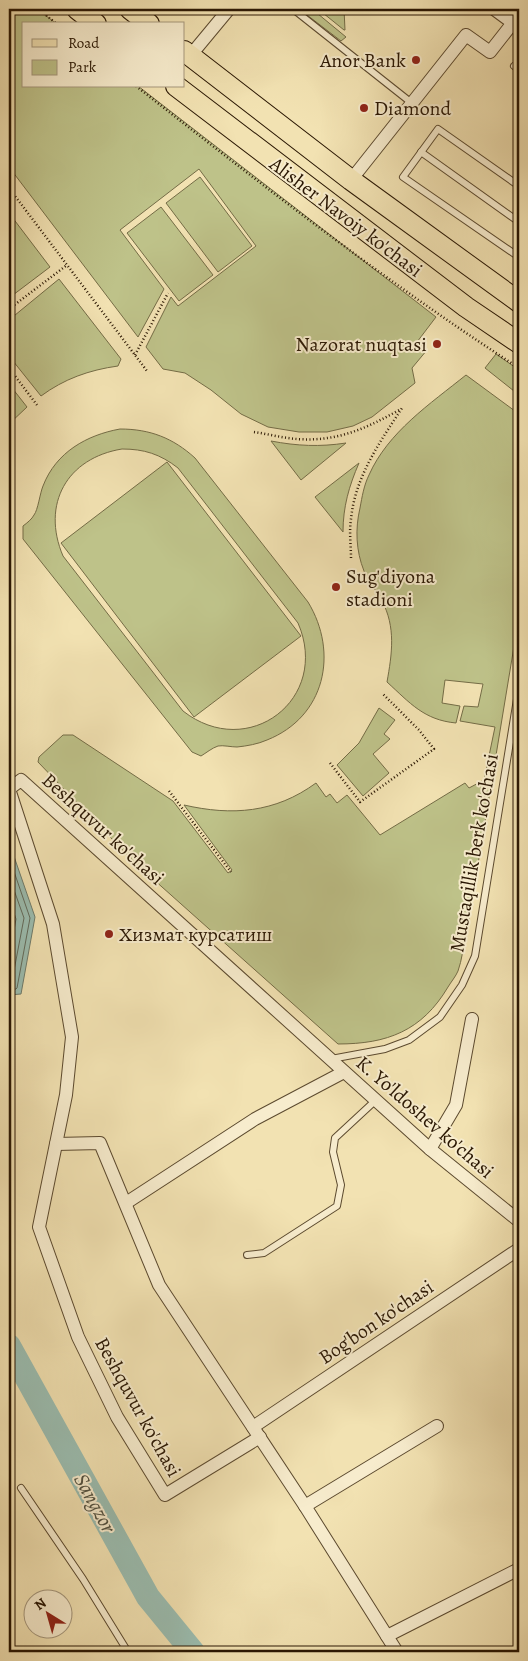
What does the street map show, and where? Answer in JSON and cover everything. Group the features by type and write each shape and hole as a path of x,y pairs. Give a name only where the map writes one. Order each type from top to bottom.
{"main road":[{"path":"77,9 93,22"},
{"path":"130,9 147,22"},
{"name":"Alisher Navoiy ko'chasi","path":"187,53 351,180 519,302"},
{"name":"Alisher Navoiy ko'chasi","path":"179,88 466,307 519,343"}],"street":[{"path":"187,53 229,9"},
{"path":"351,180 466,35 490,52 516,19 494,9"},
{"name":"Beshquvur ko'chasi","path":"257,1432 165,1495 117,1417 78,1337 39,1227 66,1095 72,1037 53,924 9,789 21,780 330,1059"},
{"path":"430,1149 456,1105 472,1019"},
{"name":"K. Yo'ldoshev ko'chasi","path":"330,1059 430,1149 519,1221"},
{"path":"126,1203 255,1119 344,1072"},
{"path":"56,1144 100,1143 159,1285 305,1506 397,1652"},
{"name":"Bog'bon ko'chasi","path":"257,1432 519,1249"},
{"path":"305,1506 437,1426"},
{"path":"387,1636 519,1569"}],"lane":[{"path":"293,9 413,104"},
{"path":"519,186 438,129 403,177 519,257"},
{"path":"421,152 519,222"},
{"name":"Mustaqillik berk ko'chasi","path":"330,1059 385,1049 409,1040 440,1018 462,985 475,956 519,687"},
{"path":"247,1255 264,1253 337,1206 341,1185 333,1152 335,1138 376,1100"},
{"path":"22,1488 128,1652"}],"path":[{"path":"38,9 54,22"},
{"path":"139,88 276,196 471,337 519,368"},
{"path":"9,188 10,193 67,264 147,371"},
{"path":"9,309 67,264"},
{"path":"135,355 168,293"},
{"path":"9,368 37,404"},
{"path":"254,432 297,439 327,438 352,433 375,424 402,408 363,472 355,497 351,519 351,558"},
{"path":"330,763 360,802 434,749 419,730 383,694"},
{"path":"169,790 231,872"}],"green space":[{"path":"9,9 37,9 54,22 22,22 22,88 141,88 436,317 417,342 427,350 412,368 415,383 372,417 353,426 327,432 299,432 268,427 241,414 211,390 185,373 163,369 146,347 171,297 178,306 256,246 199,169 120,230 164,289 138,337 9,167"},
{"path":"312,9 346,37 341,41 307,15"},
{"path":"318,9 344,9 345,30 344,30"},
{"path":"200,177 252,246 218,272 166,203"},
{"path":"161,207 213,275 179,301 127,233"},
{"path":"9,213 50,267 9,298"},
{"path":"59,279 121,359 118,366 77,376 41,396 9,356 9,320"},
{"path":"496,354 519,370 519,395 485,368"},
{"path":"466,375 519,414 519,616 466,937 457,973 438,1002 427,1014 402,1032 387,1038 338,1044 134,862 38,762 39,757 63,735 73,735 173,801 228,873 232,870 184,805 236,811 253,809 285,801 316,783 326,797 330,794 337,803 347,795 380,835 465,783 469,788 484,780 495,727 460,721 464,706 478,707 483,684 445,680 442,703 460,706 456,723 426,714 387,682 392,641 389,621 382,601 364,571 359,556 357,540 358,516 363,491 377,460 387,445 411,420"},
{"path":"9,384 27,407 9,424"},
{"path":"131,429 151,433 170,440 187,451 195,458 308,602 318,622 323,642 324,662 321,682 314,700 302,716 287,730 252,745 237,747 218,746 201,756 192,752 23,539 23,526 35,513 43,486 56,464 74,447 108,432","holes":["130,449 145,451 158,456 178,468 298,623 305,651 303,676 293,698 277,715 257,726 233,729 208,725 183,711 63,556 57,537 55,519 57,502 64,486 73,473 86,462 103,454"]},
{"path":"271,441 308,445 346,443 301,480"},
{"path":"167,462 301,636 194,717 61,543"},
{"path":"359,463 347,497 343,532 315,497"},
{"path":"379,708 395,720 384,734 390,739 373,754 389,773 363,796 337,765 359,743"}],"water":[{"path":"9,842 35,917 21,994 9,995"}],"waterway":[{"name":"Sangzor","path":"9,1346 148,1597 193,1652"}],"place":[{"name":"Anor Bank","path":"416,60"},
{"name":"Diamond","path":"364,108"},
{"name":"Nazorat nuqtasi","path":"437,344"},
{"name":"Sug'diyona stadioni","path":"336,587"},
{"name":"Хизмат курсатиш","path":"109,934"}]}
